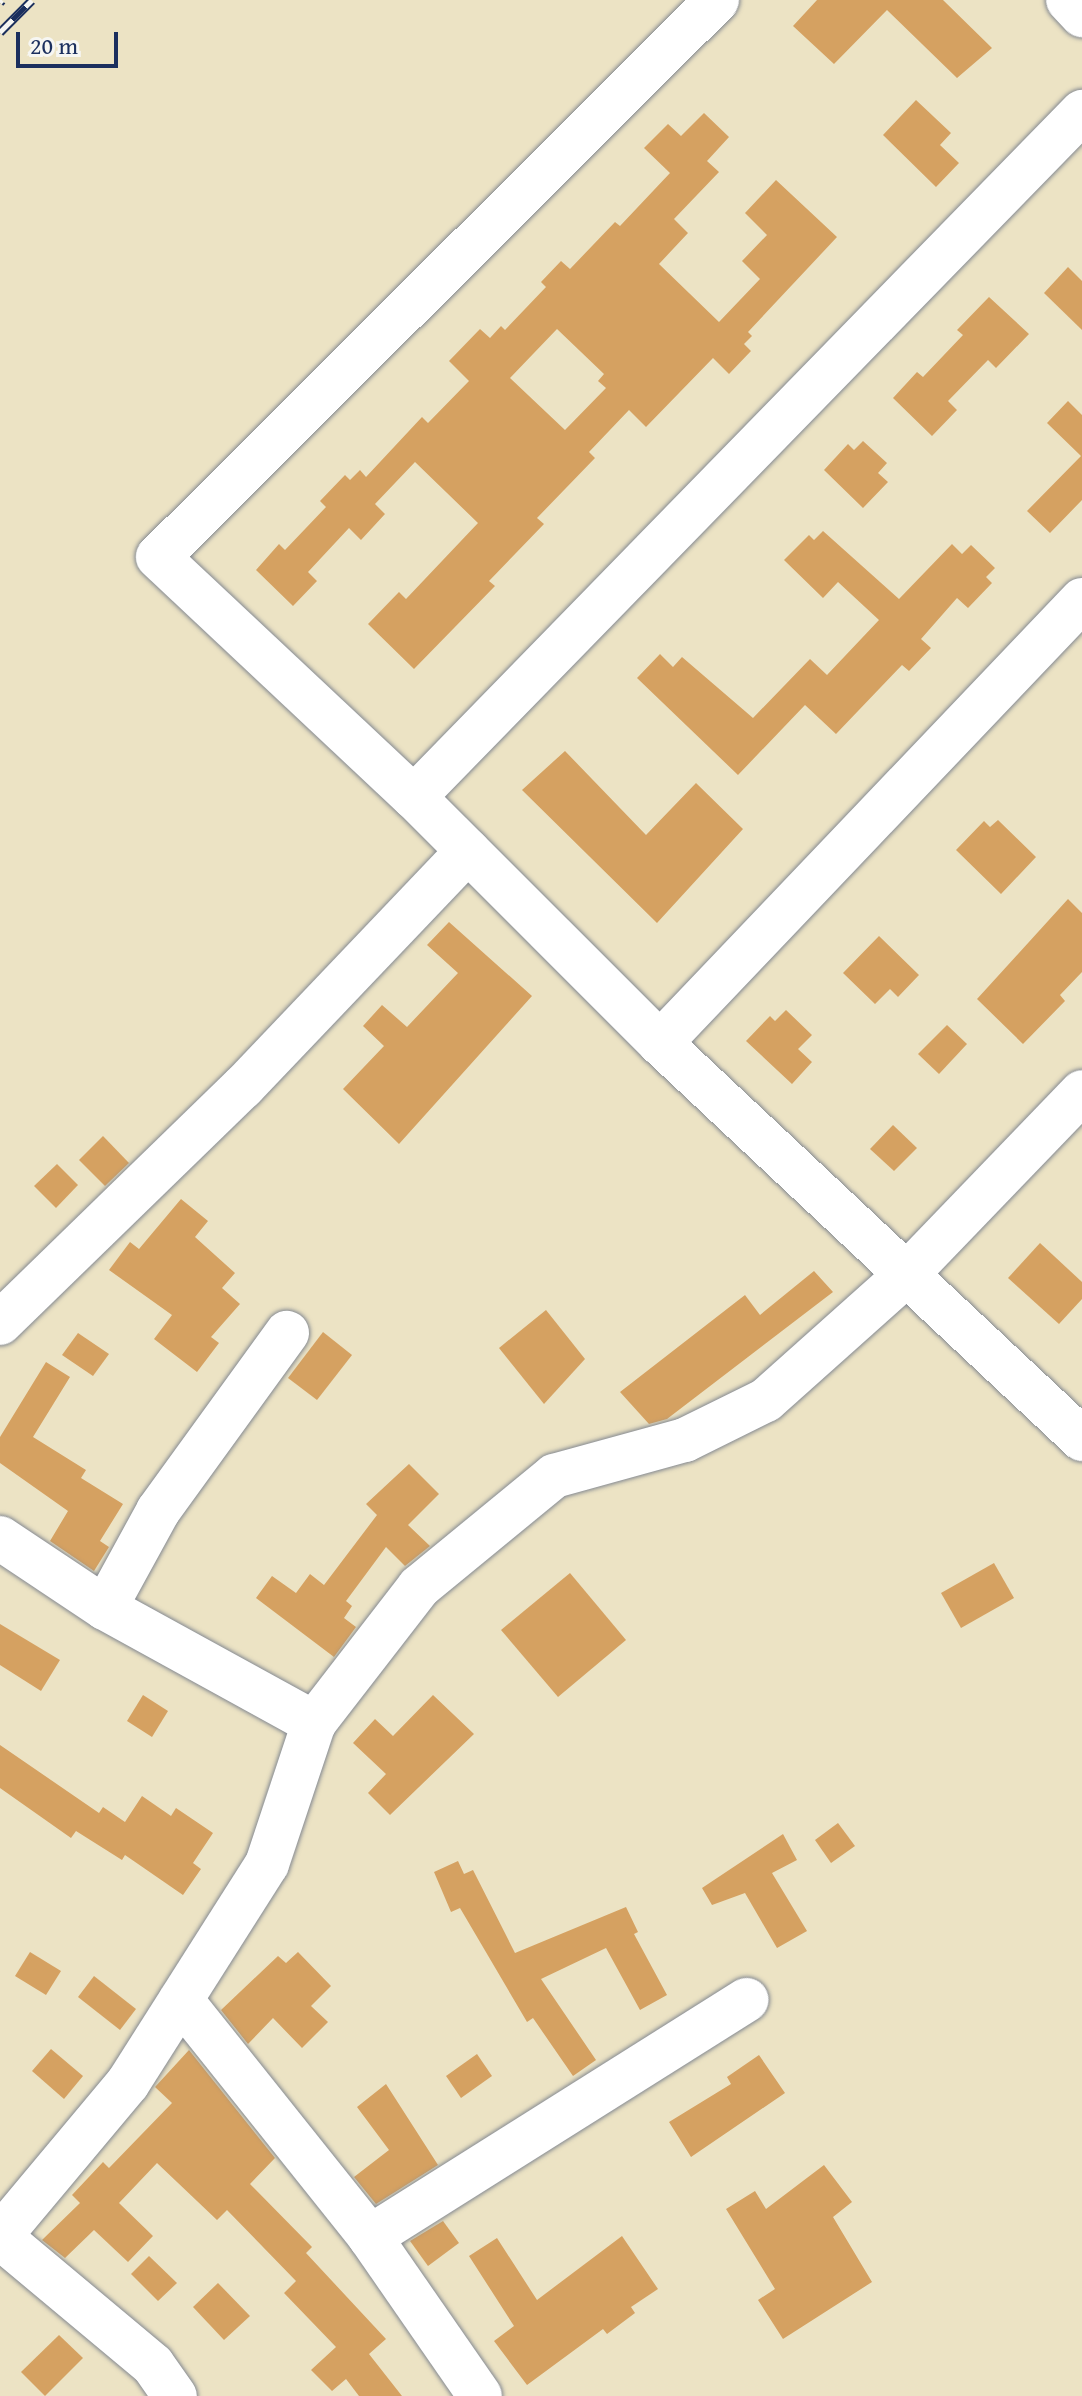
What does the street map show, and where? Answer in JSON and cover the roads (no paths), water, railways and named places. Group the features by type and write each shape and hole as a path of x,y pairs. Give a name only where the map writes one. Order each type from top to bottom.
{"street":[{"path":"717,0 158,557 414,797 660,1043 1082,1439"},
{"path":"1068,0 1082,15"},
{"path":"414,797 1082,112"},
{"path":"660,1043 1082,600"},
{"path":"0,1323 243,1087 468,851"},
{"path":"175,2396 153,2365 0,2237 128,2083 267,1864 314,1723 419,1587 554,1476 685,1440 766,1400 908,1273 1082,1092"},
{"path":"105,1608 158,1511 287,1333"},
{"path":"0,1538 105,1608 314,1723"},
{"path":"181,2000 370,2237 480,2396"},
{"path":"370,2237 747,2000"}],"railway":[{"path":"0,32 32,0"}]}
